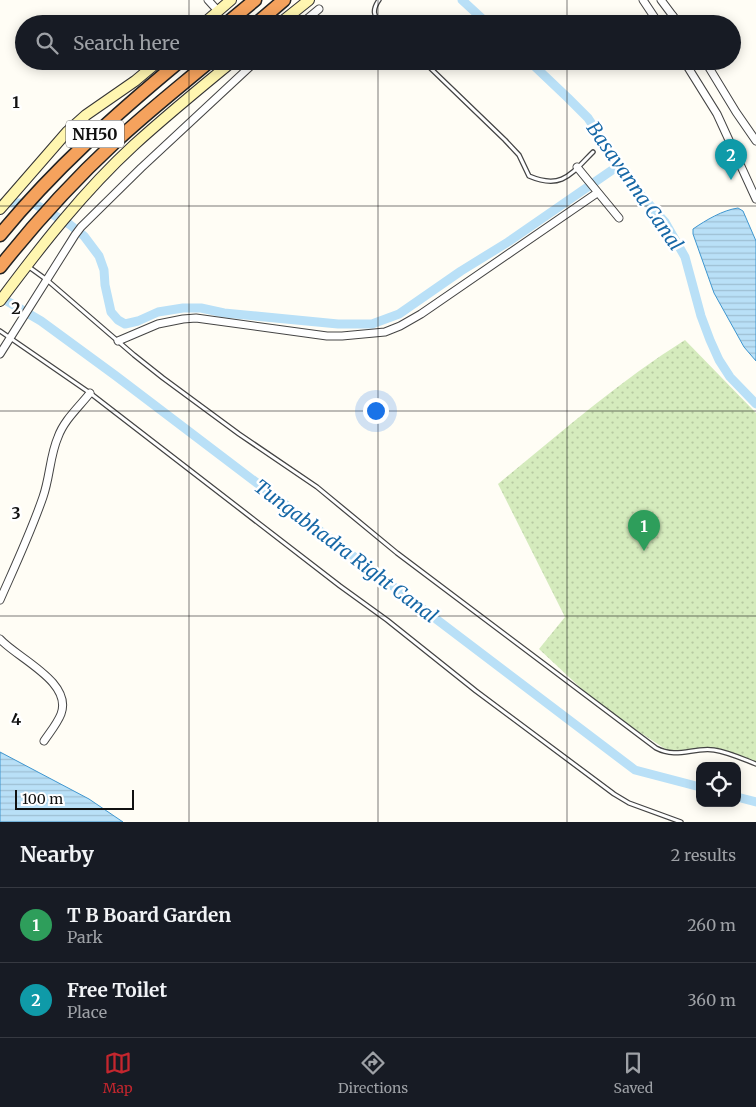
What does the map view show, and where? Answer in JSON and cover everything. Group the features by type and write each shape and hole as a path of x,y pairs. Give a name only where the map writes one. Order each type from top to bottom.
{"highway":[{"path":"237,15 255,0"},
{"path":"266,15 284,0"},
{"name":"NH50","path":"0,235 44,186 100,129 170,70"},
{"name":"NH50","path":"1,266 59,199 114,143 199,70"}],"street":[{"path":"208,0 218,11"},
{"path":"213,15 231,0"},
{"path":"291,15 309,0"},
{"path":"643,0 653,15"},
{"path":"661,0 672,15"},
{"path":"312,15 319,9"},
{"path":"0,210 48,154 86,115 136,82 149,70"},
{"path":"0,301 76,206 134,146 223,70"},
{"path":"0,354 81,227 166,143 246,70"},
{"path":"690,70 717,114 756,199"},
{"path":"710,70 756,141"},
{"path":"577,167 619,218"},
{"path":"118,341 158,324 196,318 326,336 385,332 421,314 595,191"},
{"path":"0,600 43,498 58,436 64,424 90,393"},
{"path":"0,640 47,677 61,697 63,706 61,713 44,741"}],"lane":[{"path":"374,15 373,12 379,0"},
{"path":"432,70 519,155 529,176 544,182 558,182 593,152"},
{"path":"25,268 47,280 163,378 239,434 317,487 397,553 656,748 674,754 716,750 756,764"},
{"path":"0,331 90,393 340,586 388,620 476,691 614,794 636,806 681,822"}],"green space":[{"path":"685,340 756,413 756,762 716,750 673,754 601,707 539,649 565,617 498,484 612,391"}],"water":[{"path":"738,208 743,211 756,241 756,361 744,347 714,293 693,234 693,229 709,219"},
{"path":"0,752 89,799 123,822 0,822"}],"waterway":[{"name":"Basavanna Canal","path":"462,0 478,15"},
{"name":"Basavanna Canal","path":"538,70 588,118 631,184 665,222 685,257 701,316 719,360 730,377 756,404"},
{"path":"2,203 33,203 69,224 84,236 99,256 104,270 111,312 118,320 125,324 138,321 158,312 183,308 201,308 224,313 338,324 372,324 399,314 618,166"},
{"name":"Tungabhadra Right Canal","path":"0,297 41,321 116,376 635,770 696,786"},
{"name":"Tungabhadra Right Canal","path":"741,798 756,802"}],"place":[{"name":"Free Toilet","path":"731,180"},
{"name":"T B Board Garden","path":"644,551"}]}
